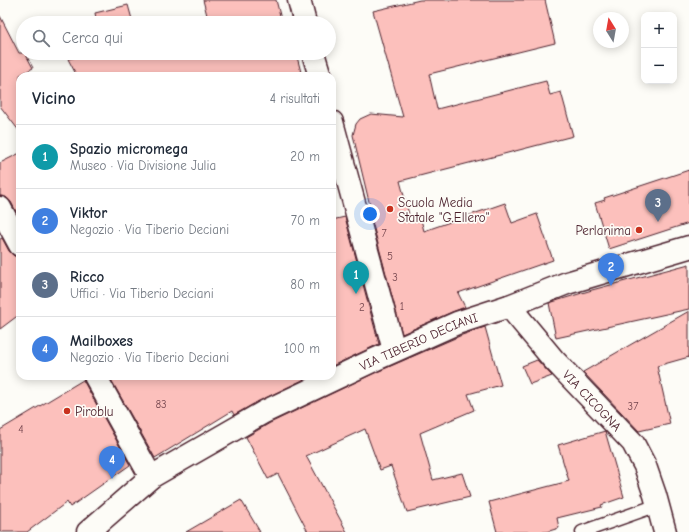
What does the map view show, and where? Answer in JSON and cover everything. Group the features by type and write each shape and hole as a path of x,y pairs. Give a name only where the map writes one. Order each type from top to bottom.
{"street":[{"path":"299,0 303,16"},
{"path":"315,60 319,72"},
{"path":"336,137 394,350"},
{"path":"0,208 16,238"},
{"name":"VIA TIBERIO DECIANI","path":"336,378 394,350 458,323 509,306 567,282 689,248"},
{"name":"VIA CICOGNA","path":"509,306 553,359 632,443 645,466 658,505 664,532"},
{"path":"97,380 151,477"},
{"name":"VIA TIBERIO DECIANI","path":"88,532 151,477 264,412 331,380"}],"lane":[{"path":"582,532 658,505"}],"building":[{"path":"203,0 276,0 280,16 207,16"},
{"name":"Scuola Media Statale \"G.Ellero\"","path":"420,0 545,0 555,43 429,74 437,109 546,81 550,95 561,92 573,136 400,181 410,218 420,216 424,231 505,203 512,223 537,214 553,260 458,293 465,307 402,334 369,210 371,210 353,135 356,124 360,119 371,114 403,117 373,11"},
{"path":"128,5 131,16 96,16 95,13"},
{"path":"0,16 16,47 16,60 29,60 33,68 26,72 16,72 16,127 0,106"},
{"path":"69,60 298,60 301,72 75,72"},
{"path":"16,155 16,211 11,202 6,197 0,196 0,163"},
{"path":"689,170 689,223 609,249 595,203 605,200 604,198"},
{"path":"345,217 379,344 336,364 336,219"},
{"path":"2,238 9,251 16,256 16,317 0,329 0,239"},
{"path":"689,264 689,309 556,338 549,303"},
{"path":"689,311 689,357 657,366 670,424 639,431 583,372"},
{"path":"485,327 501,385 468,394 474,410 420,433 433,480 462,473 470,497 407,512 391,466 380,470 365,429 306,456 347,532 308,532 278,474 268,479 246,437 270,423 379,371 462,335"},
{"path":"537,360 552,376 530,384 522,366"},
{"path":"83,380 130,465 70,507 67,502 27,532 0,532 0,430"},
{"path":"111,380 303,380 234,415 232,411 155,458"},
{"path":"605,431 624,497 601,505 602,507 557,518 559,528 546,532 497,532 489,502 569,481 558,445"},
{"path":"241,500 260,532 186,532"}],"place":[{"name":"Scuola Media Statale \"G.Ellero\"","path":"390,209"},
{"name":"Ricco","path":"658,222"},
{"name":"Perlanima","path":"639,230"},
{"name":"Viktor","path":"611,286"},
{"name":"Spazio micromega","path":"356,294"},
{"name":"Piroblu","path":"67,411"},
{"name":"Mailboxes","path":"112,479"}]}
